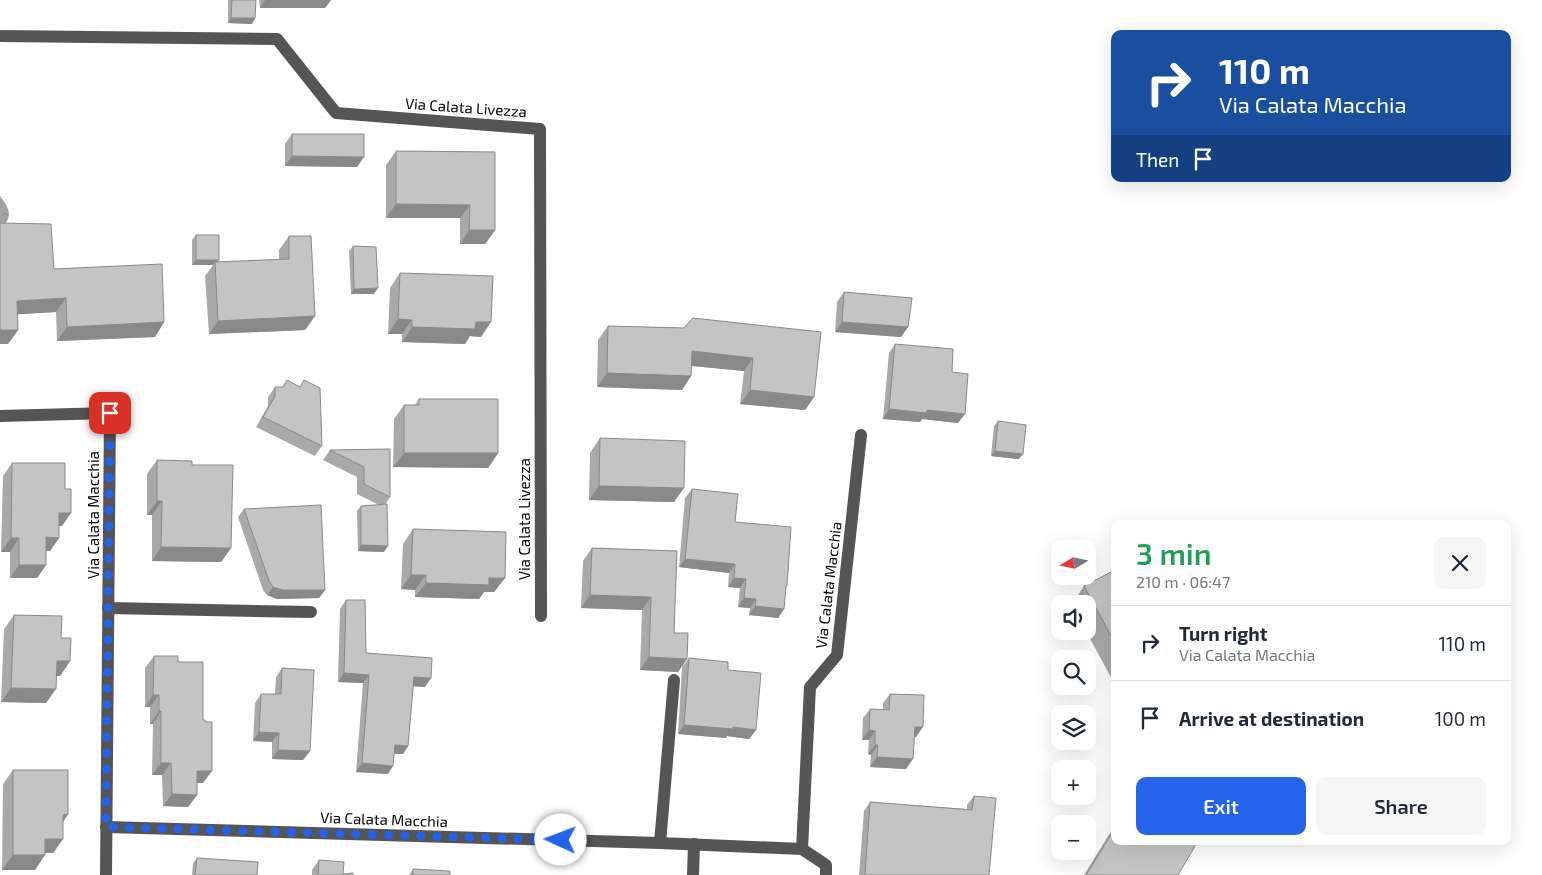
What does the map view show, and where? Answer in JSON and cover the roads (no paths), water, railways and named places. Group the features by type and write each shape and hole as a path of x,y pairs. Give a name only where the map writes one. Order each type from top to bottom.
{"street":[{"name":"Via Calata Livezza","path":"0,36 277,38 336,114 540,128 541,616"},
{"name":"Via Calata Macchia","path":"0,416 110,413 106,875"},
{"name":"Via Calata Macchia","path":"106,827 694,844 802,849 810,687 837,655 861,435"},
{"path":"108,608 311,612"},
{"path":"660,843 674,680"},
{"path":"693,875 694,844"},
{"path":"802,849 826,865 826,875"}],"water":[{"path":"0,196 7,206 9,217 5,224 0,226"}]}
